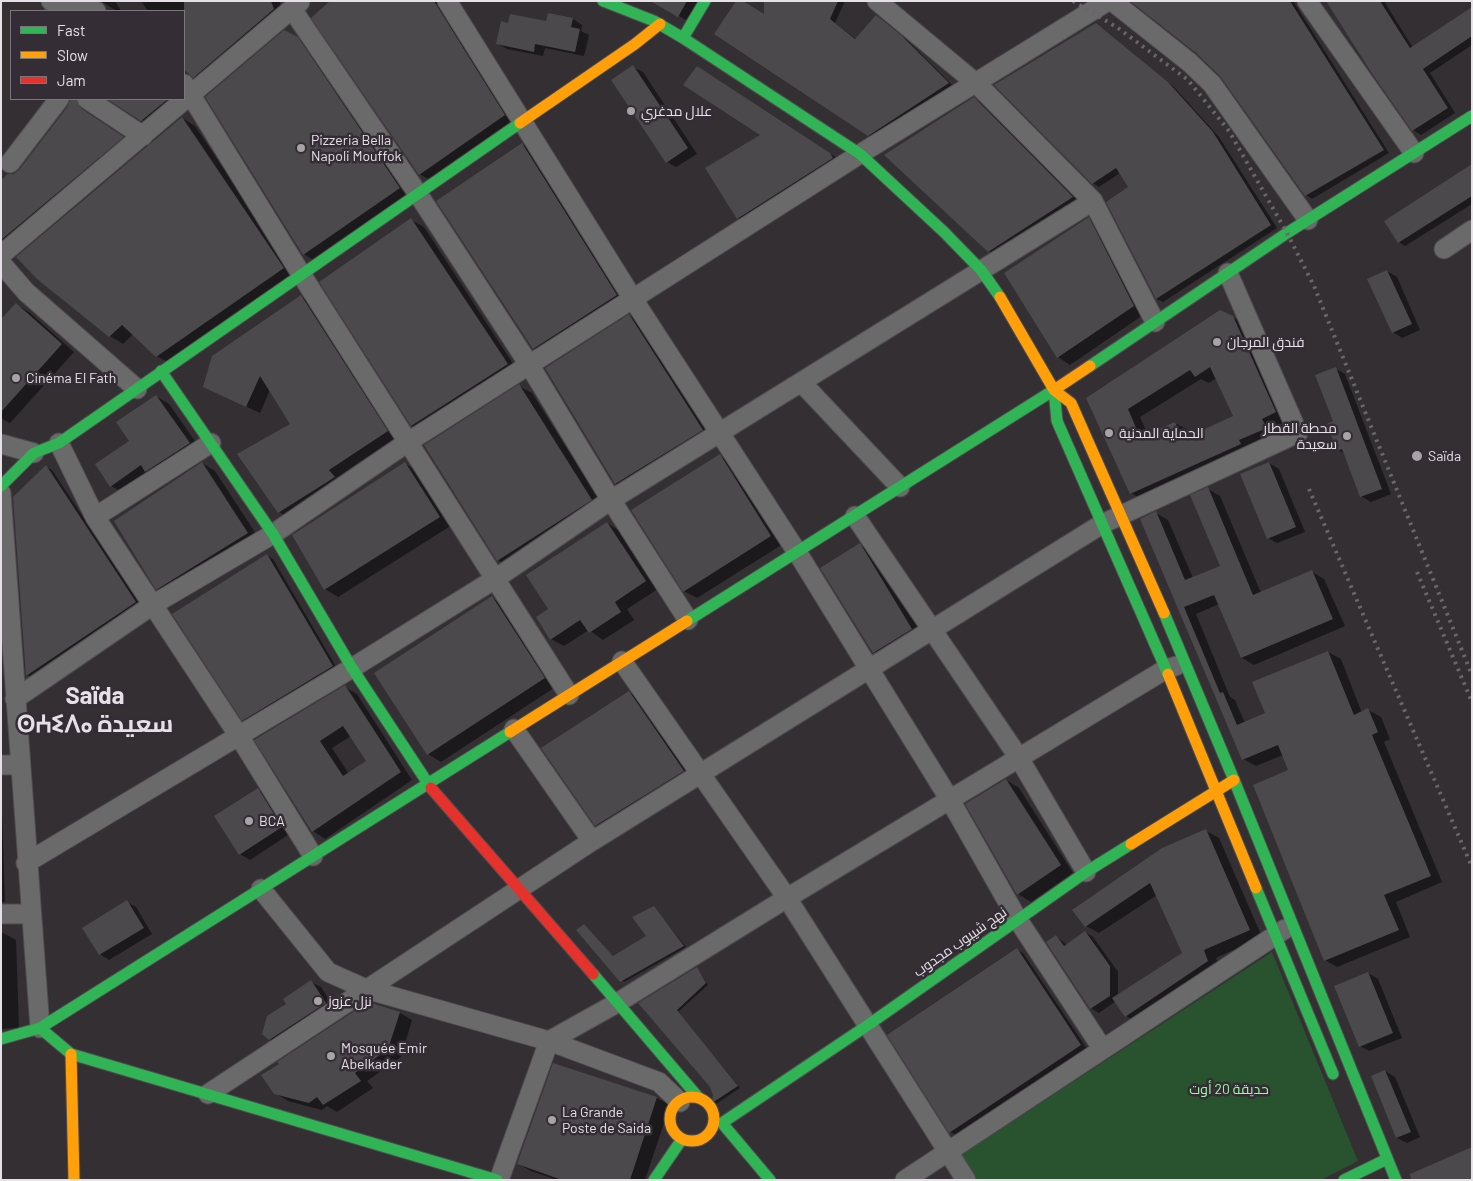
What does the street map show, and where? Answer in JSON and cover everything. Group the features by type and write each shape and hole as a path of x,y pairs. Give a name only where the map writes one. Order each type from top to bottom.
{"main road":[{"path":"603,1 660,24 684,38 860,154 944,232 981,270 1002,300 1054,390 1071,403 1122,514 1234,780 1396,1180"},
{"path":"684,38 705,1"},
{"path":"1,486 34,453 59,443 636,44 660,24"},
{"path":"1,1039 40,1028 1054,390 1308,220 1472,116"},
{"path":"161,371 273,534 352,668 427,784 520,888 672,1065 698,1098 709,1104 717,1125 770,1180"},
{"path":"1054,390 1054,406 1057,421 1166,669 1338,1086"},
{"name":"نهج شيبوب مجدوب","path":"717,1125 868,1025 1086,872 1234,780"},
{"path":"40,1028 71,1054 498,1180"},
{"path":"71,1054 74,1180"},
{"path":"698,1098 685,1098 674,1106 670,1117 674,1132 682,1138 692,1141 706,1136 717,1125"},
{"path":"654,1180 682,1138"},
{"path":"1344,1180 1369,1162 1387,1159"},
{"path":"1369,1162 1376,1180"}],"street":[{"path":"51,1 92,8"},
{"path":"447,1 633,299 796,552 950,800 1018,920 1102,1048"},
{"path":"877,1 977,84 1093,201 1155,322"},
{"path":"15,699 154,604 273,534 408,442 860,154 1110,1 1189,62 1212,84 1308,220"},
{"path":"1307,1 1414,153"},
{"path":"569,695 301,274 187,90 296,5 530,366 611,500 688,620"},
{"path":"10,163 58,100"},
{"path":"89,100 143,136"},
{"path":"1,255 143,136 177,100"},
{"path":"26,863 352,668 494,579 611,500 1093,201"},
{"path":"1444,248 1472,230"},
{"path":"1,263 26,292 137,389"},
{"path":"208,1094 592,841 869,671 1102,524 1298,433 1228,273"},
{"path":"801,382 900,487"},
{"path":"59,443 95,517 239,736 313,856"},
{"path":"95,517 211,443"},
{"path":"1,444 34,453"},
{"path":"1,493 6,648 15,699 10,765 26,863 40,1028"},
{"path":"855,516 1019,758 1086,872"},
{"path":"622,662 787,898 966,1180"},
{"path":"498,1180 549,1041 617,1003 1166,669 1184,664"},
{"path":"514,729 592,841"},
{"path":"261,889 328,972 366,989 549,1041 659,1082 680,1102"},
{"path":"1,914 30,914"},
{"path":"905,1180 1102,1048 1293,924"},
{"path":"659,1082 672,1065"}],"green space":[{"name":"حديقة 20 أوت","path":"1272,952 1358,1161 1321,1180 977,1180 961,1155"}],"building":[{"path":"184,1 271,1 274,9 193,78 185,70"},
{"path":"330,1 434,1 505,115 419,175 311,18"},
{"path":"650,1 687,1 678,17"},
{"path":"736,1 743,1 764,14 764,1 838,1 830,19 855,39 876,15 901,35 949,83 868,136 714,34"},
{"path":"1130,1 1290,1 1384,150 1305,196 1220,76 1196,53"},
{"path":"1326,1 1380,1 1410,48 1472,7 1472,36 1423,69 1448,108 1412,131 1371,72"},
{"path":"548,13 573,18 571,27 580,29 575,52 535,44 534,52 496,44 501,21 508,23 510,14 546,21"},
{"path":"1096,23 1168,82 1213,132 1271,225 1156,299 1106,202 1128,187 1116,168 1092,184 994,85"},
{"name":"Pizzeria Bella Napoli Mouffok","path":"284,30 298,37 400,188 303,255 205,97"},
{"path":"633,65 688,148 666,163 611,80"},
{"path":"697,66 830,153 833,158 737,219 705,168 760,135 683,85"},
{"path":"974,97 1073,197 988,252 884,155"},
{"path":"70,100 77,100 81,108 124,137 1,240 1,181 7,174 14,174 19,170 68,106"},
{"path":"109,100 167,100 141,121"},
{"path":"182,117 284,268 156,357 122,325 109,337 37,279 16,257"},
{"path":"522,143 617,295 533,349 436,201"},
{"path":"1472,164 1472,196 1398,243 1384,221"},
{"path":"1089,217 1134,306 1057,358 1004,273"},
{"path":"411,218 508,364 411,426 319,282"},
{"path":"1387,270 1412,324 1392,333 1367,279"},
{"path":"301,295 388,431 329,470 335,477 278,513 237,454 290,424 260,376 246,407 203,387 212,356"},
{"name":"Cinéma El Fath","path":"16,303 62,344 1,412 1,319"},
{"path":"1220,310 1233,316 1276,412 1262,419 1267,428 1239,440 1241,444 1130,494 1086,398","holes":["1210,367 1233,416 1183,439 1175,422 1140,437 1128,409 1190,370 1195,377"]},
{"path":"629,314 703,430 615,484 545,368"},
{"name":"محطة القطار سعيدة","path":"1336,367 1382,489 1360,497 1342,449 1337,451 1327,424 1333,421 1315,375"},
{"path":"519,384 592,500 497,561 424,445"},
{"path":"156,395 190,443 145,472 141,465 110,487 95,464 129,441 116,422"},
{"path":"720,454 771,536 683,592 631,510"},
{"path":"202,462 248,533 156,590 114,521"},
{"path":"405,462 440,517 324,590 292,535"},
{"path":"1269,462 1296,527 1267,539 1240,474"},
{"path":"46,465 136,602 26,676 13,497"},
{"path":"1208,487 1253,595 1312,570 1333,619 1241,658 1214,595 1184,607 1220,693 1223,692 1237,725 1265,713 1252,682 1328,651 1354,715 1368,708 1378,732 1372,735 1431,876 1384,895 1399,930 1324,961 1253,785 1288,770 1278,745 1242,760 1140,519 1156,511 1185,580 1220,566 1190,495"},
{"path":"607,522 646,581 615,602 621,612 589,633 580,620 550,640 536,617 548,609 526,575"},
{"path":"860,543 912,629 873,653 820,568"},
{"path":"267,554 333,666 242,721 172,614"},
{"path":"492,596 545,678 427,755 374,673"},
{"path":"345,685 401,772 312,832 254,740","holes":["343,726 366,761 343,776 320,741"]},
{"path":"629,691 684,771 595,826 541,748"},
{"path":"1006,779 1061,865 1017,895 965,804"},
{"name":"BCA","path":"258,788 282,827 239,855 214,816"},
{"path":"1206,829 1250,930 1204,950 1208,961 1125,1017 1112,998 1182,953 1150,883 1085,927 1072,910 1162,848"},
{"path":"127,900 144,928 99,955 82,928"},
{"path":"654,906 684,946 620,982 576,930 584,924 613,956 646,936 632,917"},
{"path":"1085,931 1110,966 1110,996 1090,1009 1046,942 1056,935 1064,946"},
{"path":"1017,948 1081,1045 949,1133 887,1035"},
{"path":"697,967 706,983 677,1010 738,1086 712,1103 713,1095 710,1087 638,1003"},
{"path":"1368,972 1393,1033 1359,1047 1334,986"},
{"path":"311,980 326,1003 269,1040 262,1034 267,1016 286,1004 283,999"},
{"name":"Mosquée Emir Abelkader","path":"368,1002 400,1012 388,1049 355,1073 361,1081 323,1105 317,1097 309,1103 274,1094 261,1075 279,1064 277,1062"},
{"path":"553,1063 657,1097 630,1180 562,1180 517,1164"},
{"path":"1385,1070 1411,1132 1396,1138 1371,1076"},
{"path":"1472,1147 1472,1180 1411,1180 1410,1174"}],"railway":[{"path":"1073,1 1118,28 1188,80 1229,131 1287,233 1314,286 1472,675"},
{"path":"1309,489 1472,867"},
{"path":"1417,572 1472,702"}],"traffic: fast":[{"path":"603,1 654,21 683,38 860,154 944,232 981,270 1000,297"},
{"path":"683,38 705,1"},
{"path":"1090,366 1287,233 1472,116"},
{"path":"1,486 34,453 59,443 520,123"},
{"path":"161,371 273,534 352,668 431,788"},
{"path":"1054,390 1057,421 1168,674"},
{"path":"687,621 1054,390"},
{"path":"1164,613 1234,780 1396,1180"},
{"path":"1,1039 40,1028 510,732"},
{"path":"770,1180 722,1123 868,1025 1086,872 1131,844"},
{"path":"1256,888 1333,1074"},
{"path":"593,974 698,1097"},
{"path":"40,1028 71,1054 497,1180"},
{"path":"654,1180 682,1139"},
{"path":"1344,1180 1387,1159"}],"traffic: slow":[{"path":"520,123 635,44 660,24"},
{"path":"1000,297 1054,390 1090,366"},
{"path":"1054,390 1071,403 1164,613"},
{"path":"510,732 687,621"},
{"path":"1168,674 1256,888"},
{"path":"1131,844 1234,780"},
{"path":"71,1054 74,1180"},
{"path":"692,1097 704,1101 710,1107 714,1119 710,1131 704,1137 692,1141 680,1137 674,1131 670,1119 674,1107 680,1101 692,1097"}],"traffic: jam":[{"path":"431,788 593,974"}],"place":[{"name":"علال مدغري","path":"631,111"},
{"name":"Pizzeria Bella Napoli Mouffok","path":"301,148"},
{"name":"فندق المرجان","path":"1217,342"},
{"name":"Cinéma El Fath","path":"16,378"},
{"name":"الحماية المدنية","path":"1109,433"},
{"name":"محطة القطار سعيدة","path":"1347,436"},
{"name":"Saïda","path":"1417,456"},
{"name":"BCA","path":"249,821"},
{"name":"نزل عزوز","path":"318,1001"},
{"name":"Mosquée Emir Abelkader","path":"331,1056"},
{"name":"La Grande Poste de Saida","path":"552,1120"}],"district":[{"name":"Saïda ⵙⵄⵉⴷⴰ سعيدة","path":"95,710"}]}
